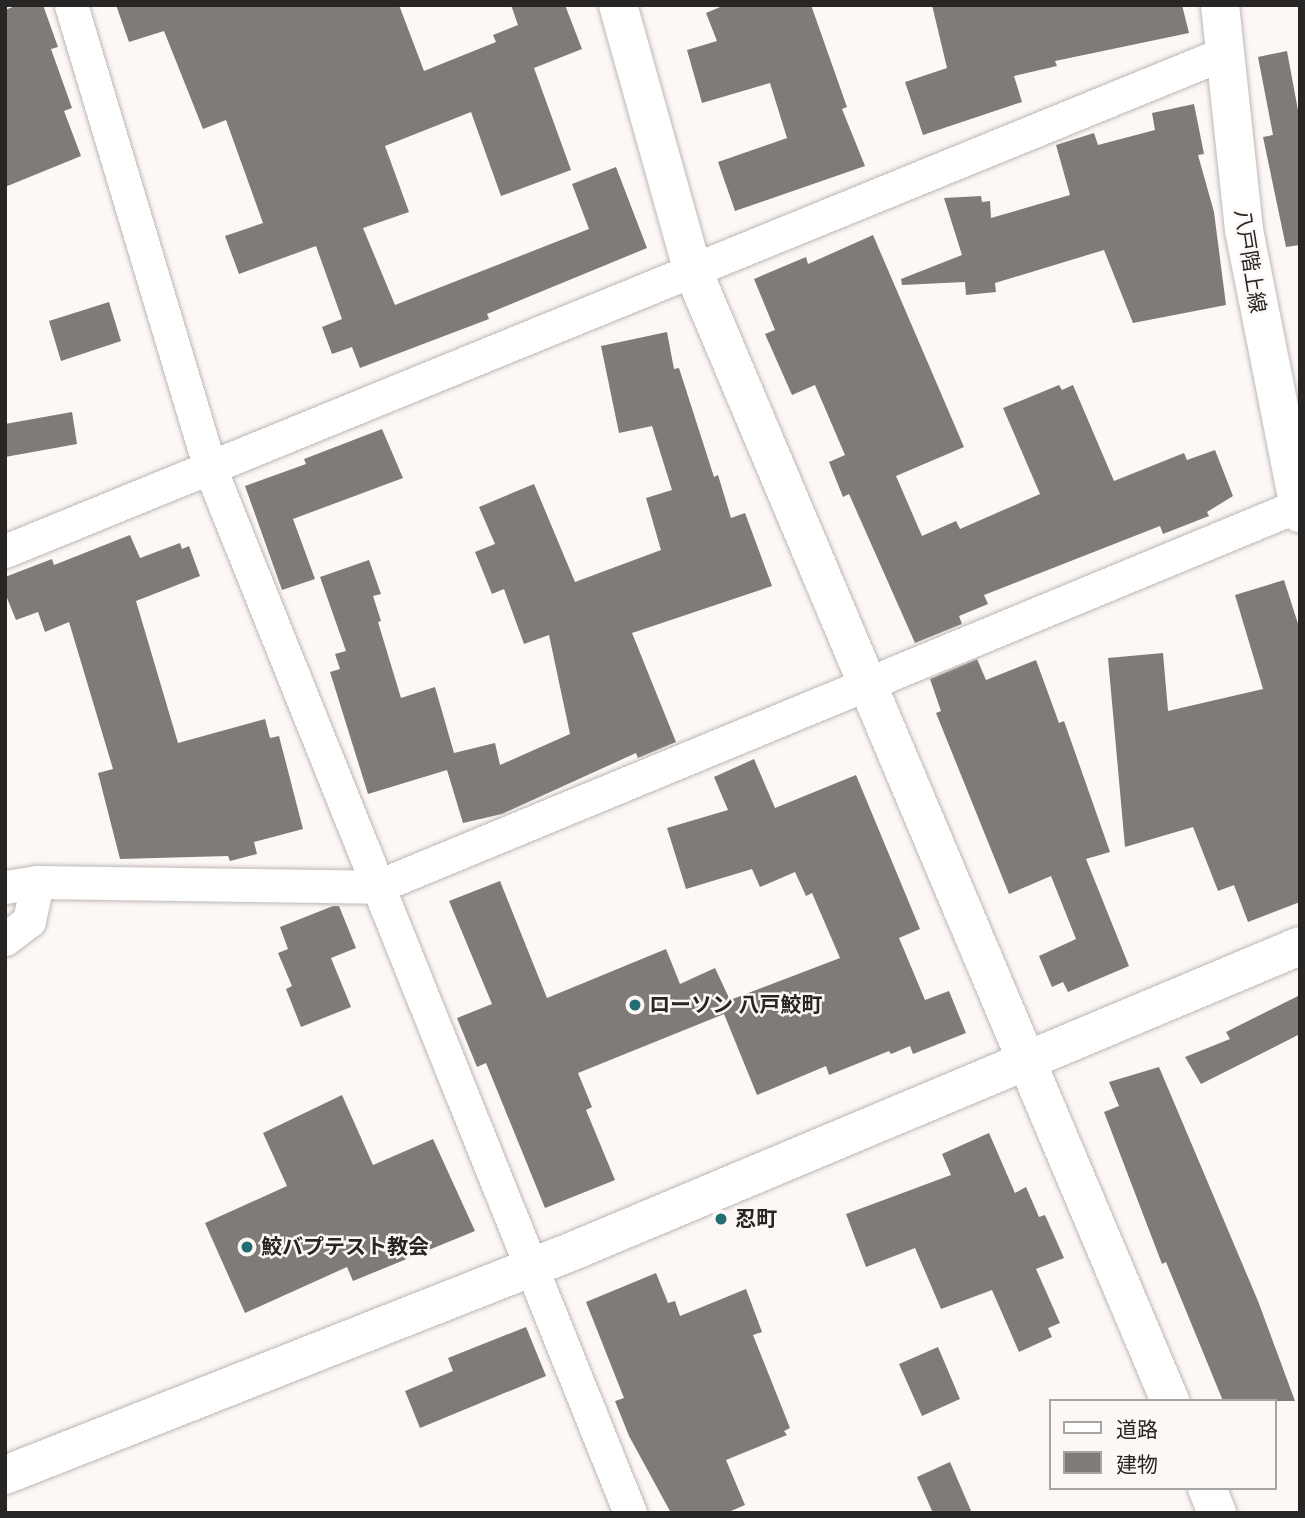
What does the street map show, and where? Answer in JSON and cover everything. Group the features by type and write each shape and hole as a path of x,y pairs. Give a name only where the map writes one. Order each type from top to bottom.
{"street":[{"path":"71,5 209,466 376,887 630,1513"},
{"path":"618,5 693,271 1169,1399"},
{"name":"八戸階上線","path":"1220,5 1244,230 1298,510"},
{"path":"5,551 1225,53"},
{"path":"5,939 29,921 21,884 376,887 869,683 1298,510"},
{"path":"5,1475 530,1268 1029,1062 1300,946"},
{"path":"1208,1490 1217,1513"}],"building":[{"path":"18,5 43,5 58,47 51,49 72,108 64,111 81,156 5,187 5,10"},
{"path":"116,5 399,5 424,71 496,42 493,35 518,25 511,5 565,5 582,49 534,68 571,170 501,196 471,112 385,146 409,212 363,228 395,305 589,229 572,184 616,167 647,248 487,314 489,319 360,368 352,347 332,354 322,327 342,319 316,246 239,274 225,236 263,223 226,120 203,129 164,31 129,42"},
{"path":"725,5 811,5 847,107 842,109 865,166 735,211 718,162 787,138 770,83 702,103 687,50 717,41 706,13"},
{"path":"932,5 1182,5 1189,33 1055,61 1057,66 1014,76 1022,102 923,135 905,82 947,68"},
{"path":"1287,51 1300,121 1300,245 1286,247 1263,137 1273,135 1258,57"},
{"path":"1194,104 1204,154 1198,155 1214,212 1226,305 1133,323 1104,250 995,283 996,292 966,295 965,282 902,285 901,279 962,255 944,198 981,196 982,202 990,201 991,218 1070,195 1056,145 1094,133 1098,145 1155,130 1152,113"},
{"path":"873,235 964,447 896,476 922,536 956,521 960,529 1040,494 1003,408 1059,385 1062,390 1073,385 1114,481 1184,453 1187,460 1215,450 1233,496 1207,512 1209,516 1163,534 1160,526 984,595 988,604 959,616 962,624 915,643 849,494 843,497 829,462 845,455 815,385 792,395 765,334 775,330 754,279 806,257 808,264"},
{"path":"109,302 121,341 61,361 49,321"},
{"path":"667,332 674,369 679,368 714,477 718,475 731,518 745,513 772,586 632,633 676,742 638,758 636,753 502,814 463,823 447,770 368,794 330,672 340,669 335,654 346,651 320,577 369,560 381,594 373,596 381,621 378,622 401,698 435,687 454,753 495,743 500,765 570,734 549,635 524,644 504,589 492,594 475,552 495,544 479,507 534,484 575,582 661,550 646,498 672,490 652,426 619,433 601,346"},
{"path":"72,412 77,444 5,457 5,424"},
{"path":"382,429 403,478 293,519 315,579 282,590 245,486 306,464 304,459"},
{"path":"130,535 140,558 180,543 182,549 189,546 200,576 136,601 178,743 265,719 270,738 279,736 303,829 254,842 257,854 230,861 228,856 120,859 98,773 113,769 69,622 45,632 38,612 16,620 5,593 5,577 52,559 54,565"},
{"path":"1284,580 1300,630 1300,902 1248,922 1234,885 1218,891 1193,827 1125,847 1108,658 1163,653 1168,711 1263,689 1235,595"},
{"path":"977,659 986,680 1036,660 1059,723 1064,721 1110,852 1086,859 1129,966 1068,992 1063,982 1052,987 1039,956 1076,939 1051,876 1009,894 936,713 941,711 930,679"},
{"path":"754,759 775,808 856,775 920,929 899,938 925,1000 949,991 966,1033 913,1054 910,1046 891,1054 889,1051 829,1075 826,1066 757,1095 724,1014 578,1073 592,1107 586,1110 615,1180 545,1208 486,1063 477,1067 457,1018 492,1004 449,901 500,881 547,998 666,949 680,984 715,968 730,1000 840,958 812,893 806,896 795,872 760,887 752,869 686,889 667,828 728,810 714,777"},
{"path":"339,906 356,948 331,958 351,1007 301,1027 286,989 292,986 278,953 288,949 280,927"},
{"path":"1300,995 1300,1034 1201,1084 1185,1057 1230,1039 1226,1032"},
{"path":"1159,1067 1258,1301 1295,1401 1222,1399 1166,1262 1162,1264 1104,1112 1119,1106 1109,1082"},
{"path":"342,1095 373,1165 433,1139 475,1231 353,1281 347,1267 245,1313 205,1223 287,1186 263,1133"},
{"path":"989,1133 1015,1193 1026,1187 1039,1217 1045,1215 1064,1258 1036,1269 1060,1323 1048,1328 1052,1337 1019,1352 992,1290 941,1309 915,1248 866,1267 846,1214 951,1175 942,1154"},
{"path":"656,1273 668,1303 675,1301 680,1316 746,1289 762,1332 753,1335 790,1428 784,1431 787,1435 726,1460 745,1505 726,1513 671,1513 629,1436 615,1401 624,1398 586,1302"},
{"path":"526,1327 546,1376 420,1428 405,1391 453,1371 448,1358"},
{"path":"938,1347 960,1399 922,1416 899,1364"},
{"path":"950,1462 972,1513 933,1513 917,1477"}],"place":[{"name":"ローソン 八戸鮫町","path":"635,1005"},
{"name":"忍町","path":"721,1219"},
{"name":"鮫バプテスト教会","path":"247,1247"}]}
